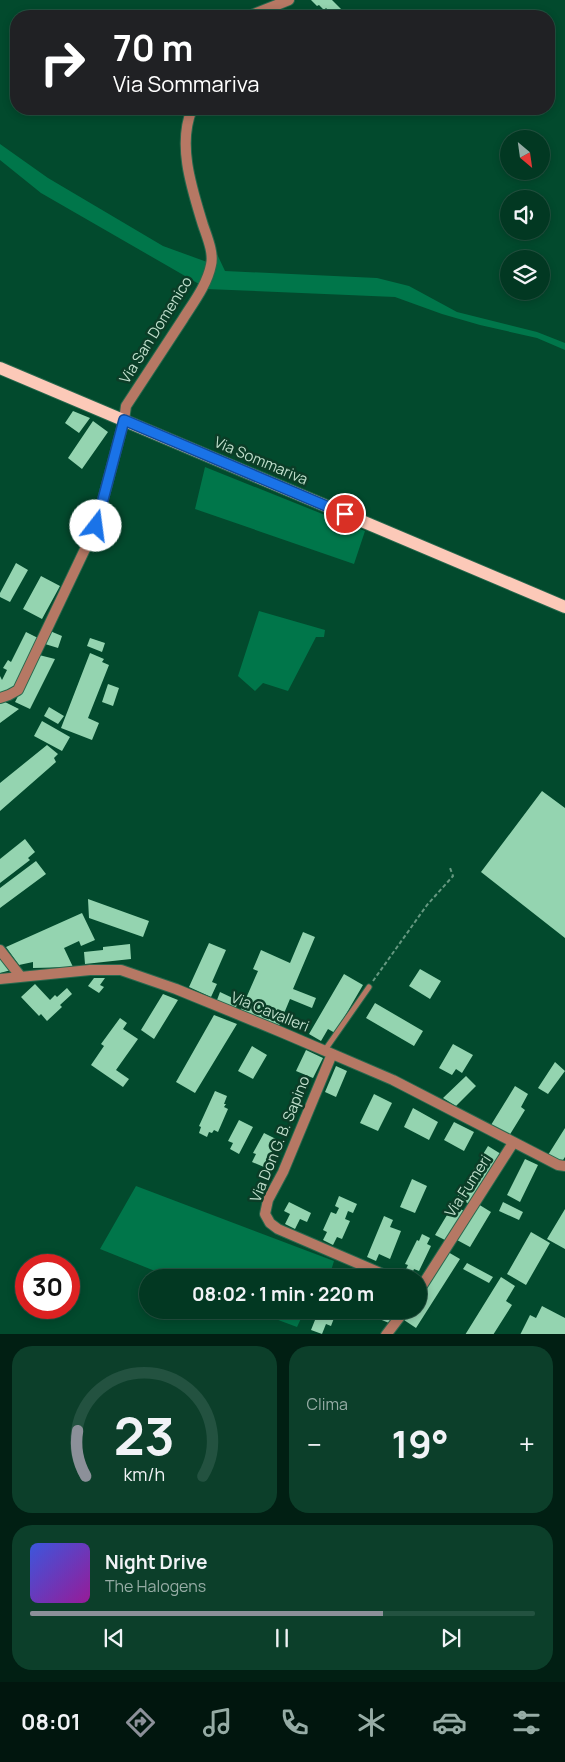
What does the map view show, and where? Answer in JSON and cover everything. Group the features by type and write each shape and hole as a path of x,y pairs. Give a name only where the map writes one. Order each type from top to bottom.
{"main road":[{"name":"Via Sommariva","path":"0,368 565,607"}],"street":[{"path":"264,10 288,0"},
{"name":"Via San Domenico","path":"0,698 9,696 18,690 96,526 126,406 199,293 212,264 211,250 194,194 188,164 186,137 189,115"},
{"path":"0,950 21,978"},
{"name":"Via Cavalleri","path":"0,979 90,970 121,970 176,989 393,1080 513,1143"},
{"name":"Via Don G. B. Sapino","path":"328,1052 283,1172 268,1200 265,1214 270,1224 278,1229 371,1269"},
{"path":"513,1143 558,1165 565,1166"},
{"name":"Via Fumeri","path":"427,1276 513,1143"},
{"path":"386,1334 398,1319"}],"lane":[{"path":"328,1052 369,986"}],"path":[{"path":"369,986 427,905 453,876 450,868"}],"green space":[{"path":"0,144 48,178 163,246 207,262 199,284 41,193 0,160"},
{"path":"209,237 225,271 377,278 409,286 457,312 537,332 565,343 565,350 537,338 480,325 395,297 206,289"},
{"path":"205,467 365,531 354,564 195,509"},
{"path":"259,611 325,630 324,637 316,637 288,691 263,683 255,691 238,676"},
{"path":"136,1186 334,1261 332,1269 150,1269 100,1249"},
{"path":"275,1319 301,1319 297,1327"}],"building":[{"path":"311,0 332,0 342,10 328,10 326,8 324,10 319,5 317,6"},
{"path":"73,411 90,418 79,433 65,423"},
{"path":"93,421 108,432 82,469 68,458"},
{"path":"16,563 28,570 10,602 0,597 0,593"},
{"path":"41,576 60,586 42,619 23,609"},
{"path":"50,631 62,636 58,648 45,644"},
{"path":"26,632 40,639 16,688 0,695 0,676 2,680 7,670 3,668 8,660 11,662"},
{"path":"90,638 105,643 102,652 87,646"},
{"path":"90,653 104,659 102,662 109,665 88,718 99,723 92,740 61,728"},
{"path":"39,655 55,659 30,709 15,702"},
{"path":"108,684 119,688 113,706 102,702"},
{"path":"5,702 19,709 0,723 0,703"},
{"path":"49,707 64,716 58,724 44,716"},
{"path":"42,721 70,737 62,751 34,736"},
{"path":"47,745 58,754 54,758 56,762 0,811 0,783"},
{"path":"542,791 565,808 565,938 481,872"},
{"path":"25,839 35,852 28,858 30,860 0,883 0,859"},
{"path":"36,861 46,874 0,908 0,888"},
{"path":"88,899 149,921 143,937 89,918"},
{"path":"82,913 95,940 81,946 79,941 64,948 73,967 33,968 33,962 19,965 6,947"},
{"path":"303,932 315,937 293,989 316,998 312,1008 290,999 278,1028 240,1012 258,971 253,969 261,950 290,963"},
{"path":"209,943 226,950 212,982 217,984 211,997 189,987"},
{"path":"130,944 131,959 85,964 84,952 103,950 103,947"},
{"path":"0,955 11,970 0,973"},
{"path":"420,969 441,981 430,999 409,986"},
{"path":"344,974 363,985 335,1033 328,1029 321,1041 309,1034"},
{"path":"94,978 105,978 100,985 104,987 99,993 88,986"},
{"path":"35,984 50,1000 55,995 57,997 67,988 72,994 47,1021 41,1014 39,1016 21,997"},
{"path":"220,992 239,1001 235,1009 217,1000"},
{"path":"163,994 178,1000 154,1039 141,1030"},
{"path":"375,1003 423,1031 414,1046 366,1018"},
{"path":"214,1015 237,1024 195,1093 176,1082"},
{"path":"120,1018 127,1023 123,1029 138,1039 116,1070 129,1079 123,1087 91,1065 104,1046 101,1044"},
{"path":"453,1044 473,1055 462,1073 456,1069 452,1075 439,1068"},
{"path":"252,1046 267,1055 253,1079 238,1071"},
{"path":"306,1050 323,1058 313,1078 296,1071"},
{"path":"555,1062 565,1071 548,1094 538,1088"},
{"path":"336,1066 347,1071 336,1097 325,1092"},
{"path":"466,1076 476,1086 456,1106 443,1098"},
{"path":"515,1086 528,1094 521,1107 525,1110 509,1136 491,1125"},
{"path":"215,1091 227,1096 224,1107 228,1109 218,1132 214,1130 212,1133 209,1132 207,1137 199,1133 201,1127 199,1126"},
{"path":"374,1094 392,1103 378,1131 360,1123"},
{"path":"413,1108 438,1122 429,1140 404,1127"},
{"path":"239,1120 253,1127 239,1154 230,1149 233,1143 228,1141"},
{"path":"454,1122 474,1132 464,1151 444,1140"},
{"path":"565,1128 565,1157 561,1163 548,1155"},
{"path":"264,1133 278,1140 264,1167 252,1162 256,1154 253,1153"},
{"path":"488,1146 501,1154 471,1205 457,1197"},
{"path":"525,1159 538,1165 520,1202 507,1195"},
{"path":"412,1179 427,1186 415,1213 400,1207"},
{"path":"339,1196 357,1204 353,1213 348,1211 345,1219 350,1221 342,1239 337,1237 333,1245 323,1240 327,1232 323,1230 331,1212 336,1214 339,1208 335,1206"},
{"path":"289,1202 311,1213 307,1222 300,1219 295,1229 285,1224 290,1214 284,1211"},
{"path":"503,1202 523,1212 519,1220 499,1211"},
{"path":"478,1204 491,1212 470,1247 457,1240"},
{"path":"453,1205 466,1212 447,1241 435,1235"},
{"path":"565,1209 565,1249 547,1239"},
{"path":"384,1216 393,1220 390,1227 401,1231 390,1259 379,1254 376,1261 367,1257"},
{"path":"531,1232 550,1243 526,1285 507,1274"},
{"path":"422,1234 430,1238 427,1244 431,1246 420,1269 406,1269 408,1265 405,1264 417,1240 419,1241"},
{"path":"448,1252 460,1259 427,1311 427,1285"},
{"path":"467,1263 493,1277 489,1283 463,1269"},
{"path":"501,1277 515,1286 506,1301 512,1305 494,1334 466,1334"},
{"path":"542,1306 565,1318 565,1334 520,1334 530,1315 536,1318"},
{"path":"315,1319 334,1319 331,1326 326,1324 322,1334 311,1330"},
{"path":"379,1319 391,1319 389,1323"},
{"path":"405,1319 422,1319 416,1328"}],"route":[{"path":"96,526 124,420 345,514"}]}
